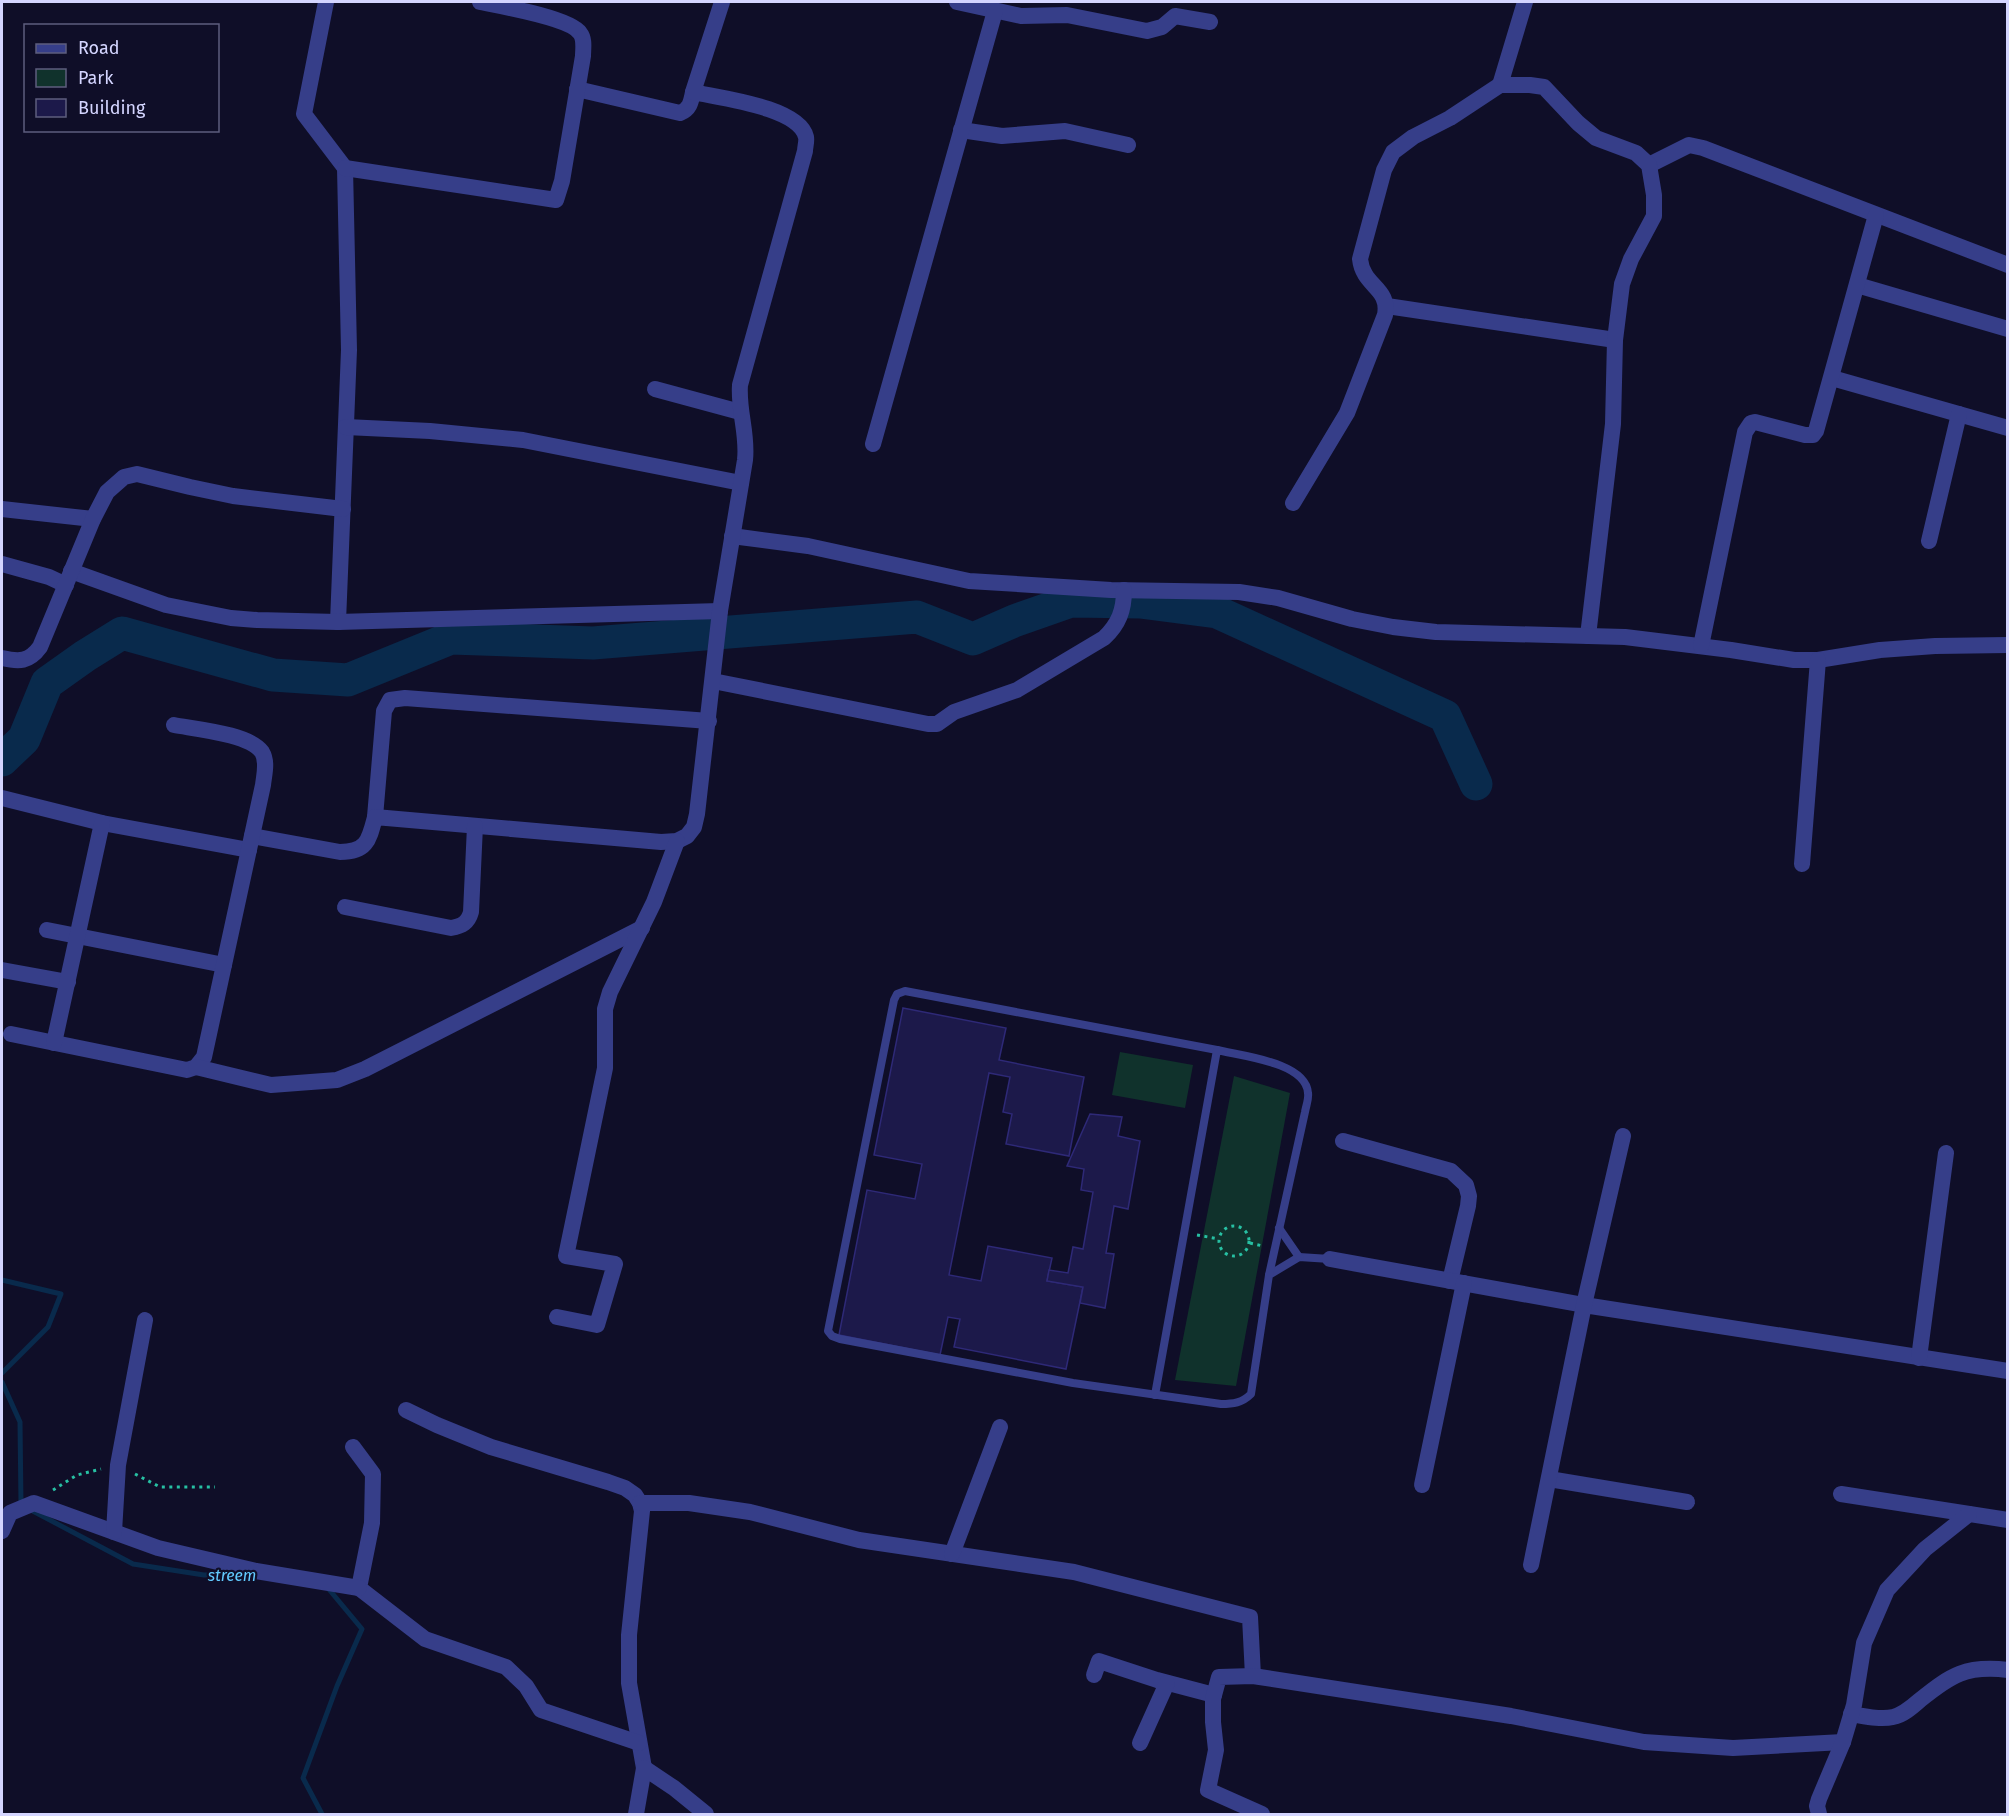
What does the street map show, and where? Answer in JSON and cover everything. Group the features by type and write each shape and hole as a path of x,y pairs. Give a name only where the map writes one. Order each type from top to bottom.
{"street":[{"path":"326,2 304,114 345,168 349,350 338,622"},
{"path":"345,168 556,200 562,181 583,56 583,41 580,32 571,25 557,20 480,2"},
{"path":"577,89 680,113 686,111 690,106 722,2"},
{"path":"957,2 1022,16 1067,15 1147,31 1161,27 1175,16 1210,22"},
{"path":"1500,85 1525,2"},
{"path":"873,444 995,11"},
{"path":"1293,503 1347,413 1385,315 1387,306 1382,294 1361,272 1360,259 1384,170 1393,152 1413,137 1450,118 1500,85 1544,87 1578,123 1596,138 1636,153 1649,165 1654,195 1654,216 1631,259 1622,284 1615,340 1613,424 1588,636"},
{"path":"375,817 661,842 677,841 687,836 694,827 709,721 720,615 747,448 740,412 740,385 805,151 806,138 800,126 773,111 693,92"},
{"path":"961,130 1002,136 1065,131 1128,145"},
{"path":"1649,165 1689,145 1703,148 2007,266"},
{"path":"1701,646 1743,438 1751,423 1761,423 1805,435 1813,435 1819,426 1876,215"},
{"path":"1857,285 2007,329"},
{"path":"1387,306 1615,340"},
{"path":"1832,378 2007,428"},
{"path":"655,389 740,412"},
{"path":"1929,541 1959,414"},
{"path":"346,427 430,431 523,440 741,483"},
{"path":"2,658 27,660 40,647 93,519 107,492 124,477 137,474 190,488 233,496 343,509"},
{"path":"2,509 93,519"},
{"path":"732,536 808,546 969,581 1124,599 1239,591 1278,598 1362,621 1436,632 1625,638 1701,646 1794,660 1818,660 1880,650 1935,646 2007,645"},
{"path":"2,564 49,577 68,578 193,611 256,620 338,622 720,615"},
{"path":"713,681 937,724 954,712 1017,690 1104,638 1116,627 1124,599"},
{"path":"1802,864 1818,660"},
{"path":"2,798 102,823 250,843 352,852 366,843 375,817 384,711 390,700 417,699 709,721"},
{"path":"174,725 253,743 262,753 265,764 204,1057 196,1067"},
{"path":"54,1043 102,823"},
{"path":"345,907 451,928 465,924 471,912 475,826"},
{"path":"557,1317 597,1325 615,1264 566,1256 605,1068 605,1009 610,992 654,902 677,841"},
{"path":"10,1034 170,1068 187,1070 196,1067 271,1085 337,1080 365,1069 642,928"},
{"path":"47,930 224,965"},
{"path":"2,970 68,982"},
{"path":"1531,1565 1584,1305 1623,1136"},
{"path":"1343,1141 1451,1172 1466,1185 1469,1196 1457,1282 1422,1485"},
{"path":"1919,1358 1946,1153"},
{"path":"1330,1259 1584,1305 2007,1371"},
{"path":"114,1532 118,1465 145,1320"},
{"path":"406,1410 490,1447 625,1488 635,1495 640,1503 642,1523 629,1635 629,1683 644,1768 636,1815"},
{"path":"952,1554 1000,1427"},
{"path":"353,1447 373,1474 372,1523 359,1588"},
{"path":"1549,1479 1687,1502"},
{"path":"1841,1494 2007,1520"},
{"path":"2,1531 10,1513 34,1503 158,1548 256,1571 359,1588 425,1639 506,1667 526,1686 541,1710 639,1743"},
{"path":"640,1503 689,1503 750,1512 859,1540 1074,1572 1250,1617 1253,1677"},
{"path":"1819,1815 1817,1806 1819,1798 1843,1742 1851,1714 1864,1642 1887,1590 1925,1549 1969,1514"},
{"path":"1094,1675 1099,1661 1167,1683 1214,1695"},
{"path":"1851,1714 1892,1718 1908,1710 1940,1684 1962,1671 1988,1667 2007,1670"},
{"path":"1262,1815 1208,1790 1216,1750 1213,1722 1214,1695 1219,1677 1253,1677 1511,1716 1644,1742 1733,1748 1843,1742"},
{"path":"1140,1743 1167,1683"},
{"path":"644,1768 674,1788 706,1815"}],"lane":[{"path":"905,991 1217,1050 1275,1063 1291,1070 1301,1077 1308,1092 1269,1275 1251,1394 1245,1400 1233,1404 1221,1404 1073,1383 840,1339 832,1336 828,1331 897,994 905,991"},
{"path":"1155,1395 1217,1050"},
{"path":"1279,1228 1299,1257"},
{"path":"1269,1275 1299,1257 1330,1259"}],"path":[{"path":"1234,1226 1244,1229 1250,1243 1245,1252 1232,1256 1221,1248 1219,1239 1224,1229 1234,1226"},
{"path":"1184,1232 1219,1239"}],"green space":[{"path":"1120,1052 1193,1065 1185,1108 1112,1095"},
{"path":"1234,1076 1290,1093 1236,1386 1175,1380"}],"building":[{"path":"903,1008 1006,1028 999,1060 1084,1077 1069,1156 1006,1144 1012,1114 1003,1112 1010,1077 989,1073 949,1275 981,1281 988,1246 1052,1258 1047,1281 1083,1287 1066,1369 954,1347 960,1319 948,1317 940,1355 839,1335 867,1190 915,1199 922,1164 874,1155"},
{"path":"1090,1114 1122,1117 1118,1136 1140,1141 1128,1209 1114,1206 1106,1253 1114,1254 1105,1308 1080,1303 1083,1287 1047,1281 1049,1270 1068,1273 1073,1247 1083,1249 1093,1192 1081,1190 1084,1169 1067,1166"}],"waterway":[{"path":"2,760 24,739 47,683 122,633 273,675 348,680 451,638 593,643 917,617 973,639 1014,621 1071,601 1140,602 1217,612 1445,716 1476,784"},
{"name":"streem","path":"2,1280 61,1294 48,1327 2,1373"},
{"name":"streem","path":"2,1382 20,1422 21,1504"},
{"name":"streem","path":"29,1509 133,1564 204,1575 239,1574"},
{"name":"streem","path":"322,1814 303,1778 337,1686 362,1629 327,1587"}]}
